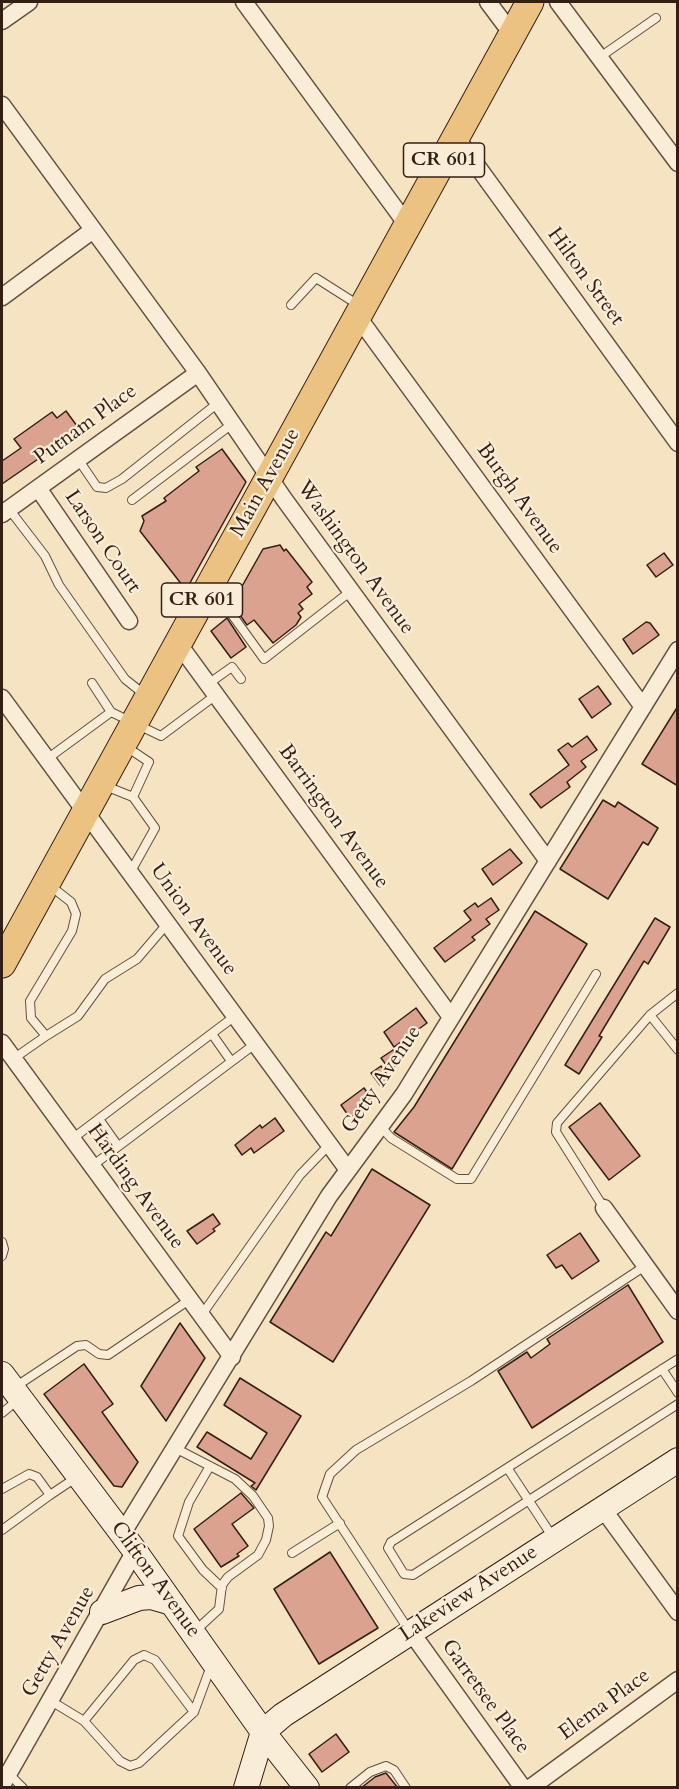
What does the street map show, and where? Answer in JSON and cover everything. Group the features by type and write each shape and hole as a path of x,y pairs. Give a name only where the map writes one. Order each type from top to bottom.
{"main road":[{"name":"Main Avenue","path":"2,964 100,784 123,726 148,698 530,2"},
{"name":"Clifton Avenue","path":"9,1394 128,1543 214,1660 263,1732 307,1788"},
{"name":"Lakeview Avenue","path":"263,1732 283,1715 678,1460"},
{"path":"102,1612 140,1598 151,1597 172,1602"},
{"path":"246,1788 263,1732"}],"street":[{"path":"2,21 29,2"},
{"path":"244,2 408,226"},
{"path":"488,2 512,34"},
{"path":"558,2 678,163"},
{"name":"Washington Avenue","path":"2,105 198,373 269,478 548,861"},
{"name":"Hilton Street","path":"456,137 678,443"},
{"path":"2,297 93,230"},
{"name":"Burgh Avenue","path":"360,313 643,707"},
{"name":"Putnam Place","path":"5,511 198,373"},
{"name":"Larson Court","path":"38,488 129,621"},
{"name":"Barrington Avenue","path":"178,643 451,1017"},
{"name":"Getty Avenue","path":"5,1779 102,1612 128,1543 175,1448 348,1170 382,1128 678,650"},
{"name":"Union Avenue","path":"2,698 348,1170"},
{"name":"Harding Avenue","path":"2,1043 232,1357"},
{"path":"604,1208 678,1311"},
{"path":"603,1509 678,1612"},
{"name":"Garretsee Place","path":"411,1632 523,1788"},
{"name":"Elema Place","path":"530,1788 678,1680"}],"lane":[{"path":"600,57 656,18"},
{"path":"291,305 316,278 360,313"},
{"path":"78,459 97,487 105,488 122,479 218,403"},
{"path":"132,500 232,424"},
{"path":"5,511 45,556 58,585 125,679 148,698"},
{"path":"210,584 264,659 351,591"},
{"path":"47,759 123,726 161,736 212,690 232,666 241,680"},
{"path":"92,683 149,762 133,797"},
{"path":"100,784 133,797 155,828 130,873"},
{"path":"46,882 71,902 75,914 72,931 30,1001 31,1018 46,1036"},
{"path":"13,1059 78,1016 105,979 137,959 167,924"},
{"path":"382,1128 391,1138 456,1179 471,1179 596,974"},
{"path":"604,1208 556,1132 557,1123 650,1015 678,993"},
{"path":"650,1015 678,1050"},
{"path":"72,1139 235,1016"},
{"path":"212,1034 231,1062"},
{"path":"92,1166 255,1044"},
{"path":"99,1119 118,1146"},
{"path":"201,1316 300,1175 329,1144"},
{"path":"2,1242 4,1249 2,1256"},
{"path":"411,1632 322,1497 330,1474 356,1450 471,1382 645,1266"},
{"path":"9,1394 78,1346 86,1345 99,1354 108,1355 114,1352 189,1300"},
{"path":"678,1359 391,1542 388,1548 404,1574 413,1575 678,1404"},
{"path":"662,1369 678,1393"},
{"path":"175,1448 234,1479 253,1496 268,1518 269,1526 266,1540 258,1555 228,1577 222,1588 219,1609 193,1632"},
{"path":"210,1466 189,1502 178,1536 203,1570 222,1588"},
{"path":"508,1469 554,1539"},
{"path":"2,1489 29,1474 37,1477 50,1496"},
{"path":"2,1530 77,1477"},
{"path":"292,1554 340,1523"},
{"path":"84,1721 134,1660 144,1655 155,1660 194,1712"},
{"path":"51,1701 84,1721 120,1761 130,1766 139,1763 194,1712 214,1660"},
{"path":"350,1788 370,1772 386,1766 394,1770 406,1788"},
{"path":"5,1779 23,1788"}],"building":[{"path":"66,411 80,430 2,484 2,461 21,448 14,439 52,412 57,418"},
{"path":"222,449 246,482 186,590 140,531 144,521 142,516 166,501 164,498 199,471 196,467"},
{"path":"280,545 284,551 286,549 312,582 307,587 312,594 299,604 303,609 298,613 301,617 296,625 273,643 254,620 247,625 232,604 263,549"},
{"path":"664,553 673,565 656,577 647,565"},
{"path":"227,618 246,647 231,658 211,631"},
{"path":"646,622 650,623 659,635 633,654 623,639"},
{"path":"598,686 611,704 592,718 579,699"},
{"path":"678,706 678,786 642,764"},
{"path":"587,736 597,750 581,761 586,767 567,782 570,787 541,808 530,794 569,765 558,750 568,743 572,747"},
{"path":"603,800 615,807 618,802 658,828 648,845 643,842 608,899 560,869"},
{"path":"510,849 522,863 493,885 482,869"},
{"path":"491,898 499,910 486,919 490,924 472,937 475,940 445,962 434,948 471,920 464,911 475,903 478,907"},
{"path":"535,911 587,944 452,1169 394,1132 414,1107"},
{"path":"655,918 670,927 648,964 644,961 579,1074 565,1065"},
{"path":"416,1008 427,1023 394,1047 384,1032"},
{"path":"393,1050 401,1061 390,1070 381,1058"},
{"path":"381,1066 390,1079 380,1085 371,1073"},
{"path":"364,1088 373,1101 350,1118 341,1105"},
{"path":"600,1103 640,1156 609,1180 569,1127"},
{"path":"275,1118 284,1131 254,1153 251,1148 242,1155 235,1145 260,1125 262,1128"},
{"path":"372,1169 430,1205 333,1362 270,1322 326,1232 331,1236"},
{"path":"213,1214 220,1224 213,1229 215,1231 197,1244 187,1231"},
{"path":"580,1233 599,1261 572,1279 562,1265 556,1268 547,1255"},
{"path":"628,1285 663,1342 532,1428 498,1371 527,1352 531,1358 550,1344 547,1339"},
{"path":"180,1323 205,1358 166,1421 141,1386"},
{"path":"84,1364 113,1404 102,1412 138,1462 122,1487 114,1486 44,1394"},
{"path":"240,1378 301,1416 256,1490 251,1486 255,1483 197,1447 207,1432 251,1459 267,1433 224,1405"},
{"path":"241,1493 254,1508 232,1524 248,1546 237,1554 239,1556 221,1567 194,1529"},
{"path":"330,1552 378,1628 319,1664 274,1589"},
{"path":"336,1734 349,1752 322,1772 309,1754"},
{"path":"386,1773 398,1788 361,1788 375,1777"}]}
